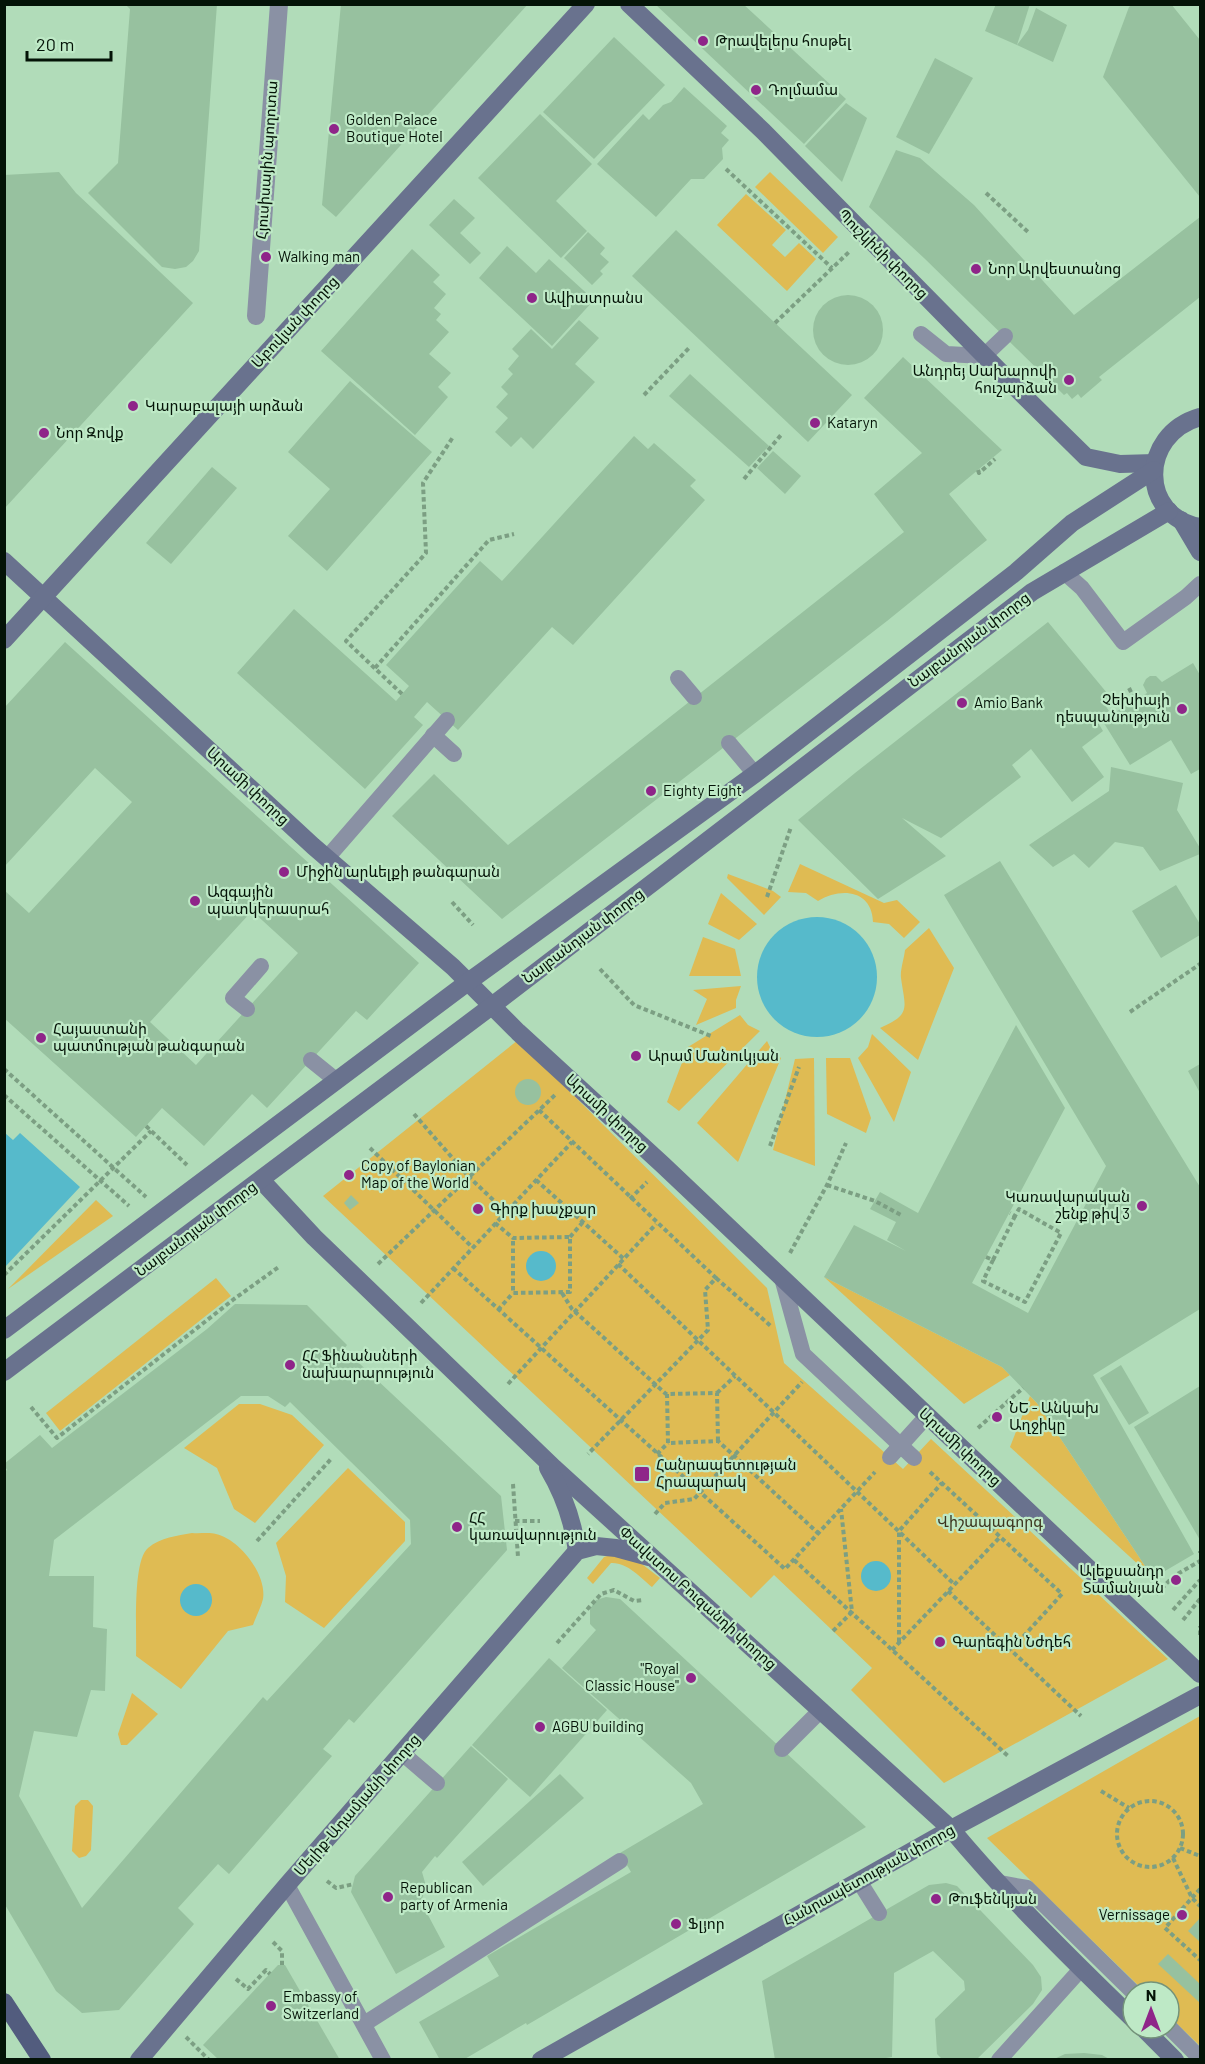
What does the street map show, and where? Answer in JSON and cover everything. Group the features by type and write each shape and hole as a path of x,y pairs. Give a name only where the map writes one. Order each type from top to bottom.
{"main road":[{"path":"4,2002 42,2060"}],"street":[{"name":"Հյուսիսային պողոտա","path":"256,316 279,4"},
{"name":"Աբովյան փողոց","path":"4,640 586,4"},
{"name":"Պուշկինի փողոց","path":"629,4 763,131 1086,457 1120,464 1155,466"},
{"path":"1200,417 1176,428 1166,438 1159,449 1155,466 1158,492 1200,552"},
{"name":"Նալբանդյան փողոց","path":"4,1330 468,982 755,774 1016,572 1072,523 1155,466"},
{"path":"1175,515 1200,527"},
{"name":"Նալբանդյան փողոց","path":"4,1372 493,1005 1032,592 1064,572 1175,515"},
{"name":"Արամի փողոց","path":"4,561 327,858 493,1005 518,1032 782,1278 1200,1674"},
{"name":"Փավստոս Բուզանդի փողոց","path":"261,1180 314,1237 539,1454 951,1829 999,1883 1121,2007"},
{"path":"539,1454 564,1500 574,1527 577,1551 596,1546 616,1548 656,1560"},
{"name":"Մելիք-Ադամյանի փողոց","path":"139,2060 287,1885 577,1551"},
{"name":"Հանրապետության փողոց","path":"541,2060 951,1829 1200,1695"},
{"path":"1155,2040 1175,2060"}],"lane":[{"path":"921,334 946,354 984,356 1005,336"},
{"path":"1064,572 1082,588 1123,642 1186,597 1200,584"},
{"path":"678,678 694,697"},
{"path":"327,858 447,720"},
{"path":"433,735 454,754"},
{"path":"729,743 755,774"},
{"path":"247,1009 233,998 261,966"},
{"path":"311,1060 337,1081"},
{"path":"782,1278 803,1354 896,1451 915,1458"},
{"path":"896,1451 927,1416"},
{"path":"782,1749 821,1710"},
{"path":"402,1752 437,1783"},
{"path":"364,2024 620,1861"},
{"path":"859,1881 879,1913"},
{"path":"999,1883 1027,1888 1121,1980"},
{"path":"287,1885 383,2060"},
{"path":"999,2060 1081,1969"},
{"path":"1181,2039 1200,2058"}],"path":[{"path":"726,169 832,268"},
{"path":"986,193 1028,232"},
{"path":"775,323 852,248"},
{"path":"644,395 689,348"},
{"path":"744,479 781,435"},
{"path":"402,694 346,641 426,553 423,483 453,436"},
{"path":"978,470 980,473 994,459"},
{"path":"375,668 489,540 514,534"},
{"path":"1128,688 1135,700"},
{"path":"766,897 791,826"},
{"path":"452,902 473,925"},
{"path":"1130,1012 1200,964"},
{"path":"600,969 634,1005 711,1036"},
{"path":"770,1146 799,1067"},
{"path":"4,1069 147,1197"},
{"path":"4,1095 124,1202"},
{"path":"378,1264 538,1110 656,1224 803,1354"},
{"path":"414,1114 469,1177 506,1212"},
{"path":"146,1126 179,1158"},
{"path":"4,1275 151,1131"},
{"path":"421,1303 572,1142"},
{"path":"789,1253 827,1185 846,1143"},
{"path":"370,1148 472,1247"},
{"path":"536,1179 624,1259"},
{"path":"827,1185 875,1201 901,1215"},
{"path":"1019,1209 1061,1233 1025,1302 983,1281 993,1260 1019,1209"},
{"path":"1010,1213 1015,1216"},
{"path":"513,1293 570,1292 570,1237 583,1222"},
{"path":"495,1223 513,1238 570,1237"},
{"path":"508,1384 656,1224"},
{"path":"498,1310 513,1293 513,1238"},
{"path":"986,1257 993,1260"},
{"path":"618,1264 954,1584"},
{"path":"32,1407 57,1438 234,1299 280,1266"},
{"path":"453,1268 785,1569 896,1451"},
{"path":"588,1454 708,1330 705,1290 716,1278"},
{"path":"562,1292 575,1311 667,1394 668,1443"},
{"path":"655,1514 665,1503 694,1499 816,1366"},
{"path":"667,1394 717,1392 735,1376"},
{"path":"978,1428 1023,1388"},
{"path":"717,1392 718,1441"},
{"path":"657,1454 668,1443 718,1441 818,1533"},
{"path":"915,1458 1062,1594 1011,1650"},
{"path":"257,1541 331,1459"},
{"path":"899,1642 899,1531 942,1483"},
{"path":"513,1484 518,1557"},
{"path":"841,1509 849,1605 852,1612"},
{"path":"515,1521 540,1521"},
{"path":"892,1650 1000,1537"},
{"path":"794,1560 1008,1756"},
{"path":"1156,1594 1174,1576 1200,1561"},
{"path":"1173,1610 1200,1580"},
{"path":"557,1643 601,1594 614,1590 634,1601 643,1600"},
{"path":"948,1591 1081,1716"},
{"path":"1183,1620 1200,1599"},
{"path":"833,1631 852,1612"},
{"path":"574,1613 579,1617"},
{"path":"1200,1626 1200,1635"},
{"path":"1101,1791 1129,1808"},
{"path":"1150,1801 1161,1803 1170,1808 1178,1817 1183,1838 1173,1858 1165,1864 1144,1867 1125,1856 1119,1847 1117,1826 1129,1808 1150,1801"},
{"path":"1180,1848 1200,1857"},
{"path":"1173,1858 1192,1898 1200,1906"},
{"path":"327,1881 336,1888 354,1884"},
{"path":"1200,1889 1165,1928 1200,1960"},
{"path":"273,1942 282,1951 282,1965"},
{"path":"239,1982 248,1989 266,1970 270,1974"},
{"path":"189,2040 209,2060"}],"green space":[{"path":"770,172 838,237 823,253 755,187"},
{"path":"746,194 786,230 772,245 785,257 799,243 816,259 787,291 717,225"},
{"path":"800,864 884,903 897,900 920,922 904,938 889,924 873,922 867,903 854,894 836,894 818,901 806,893 788,892"},
{"path":"728,874 773,891 781,897 764,915 727,878"},
{"path":"721,893 757,924 739,940 708,924"},
{"path":"929,928 954,968 918,1060 880,1028 902,1014 905,1003 901,975 905,950"},
{"path":"703,937 735,949 741,976 689,976"},
{"path":"741,986 736,1008 696,1025 707,999 693,990"},
{"path":"740,1015 748,1025 760,1031 679,1111 667,1102 688,1047"},
{"path":"872,1034 911,1072 894,1122 858,1058 868,1047"},
{"name":"Վիշապագորգ","path":"518,1040 767,1288 784,1363 903,1469 931,1439 1168,1659 944,1783 851,1690 872,1668 774,1575 751,1598 323,1196"},
{"path":"767,1041 772,1051 781,1058 738,1162 697,1123"},
{"path":"814,1058 815,1166 773,1150 795,1059"},
{"path":"826,1058 850,1058 871,1118 866,1133 827,1114"},
{"path":"96,1200 113,1216 8,1289"},
{"path":"824,1277 1002,1367 1010,1375 964,1404"},
{"path":"216,1278 231,1296 60,1431 46,1413"},
{"path":"1030,1396 1037,1403 1153,1578 1010,1447"},
{"path":"239,1404 260,1404 292,1415 324,1445 255,1523 234,1509 217,1468 184,1448"},
{"path":"348,1468 405,1522 405,1541 324,1628 285,1602 286,1576 276,1543"},
{"path":"192,1533 210,1533 225,1537 242,1550 261,1579 263,1599 253,1625 228,1631 181,1689 136,1656 137,1582 143,1555 148,1548 164,1539"},
{"path":"617,1553 629,1554 660,1578 652,1587 628,1568 611,1563 593,1584 587,1578 604,1557"},
{"path":"132,1693 158,1714 127,1745 121,1745 118,1734"},
{"path":"1200,1716 1200,2046 1181,2028 1181,1980 1133,1980 987,1838"},
{"path":"81,1800 88,1800 93,1806 91,1850 86,1856 79,1858 72,1851 75,1806"}],"water":[{"path":"817,917 840,921 860,934 873,954 877,977 873,1000 860,1020 840,1033 817,1037 794,1033 774,1020 761,1000 757,977 761,954 774,934 794,921"},
{"path":"5,1133 13,1140 20,1133 80,1187 5,1267"},
{"path":"541,1251 552,1255 556,1266 552,1277 541,1281 530,1277 526,1266 530,1255"},
{"path":"876,1561 887,1565 891,1576 887,1587 876,1591 865,1587 861,1576 865,1565"},
{"path":"196,1584 207,1589 212,1600 207,1611 196,1616 185,1611 180,1600 185,1589"}],"building":[{"path":"125,4 217,4 199,251 186,267 175,269 162,267 88,193 118,163 130,9"},
{"path":"341,4 528,4 336,217 322,205"},
{"path":"655,4 743,4 846,99 804,144"},
{"path":"996,4 1030,4 1017,45 985,31"},
{"path":"1132,4 1171,4 1200,40 1200,197 1103,77"},
{"path":"1036,8 1067,25 1053,62 1017,45 1028,30"},
{"path":"614,37 665,85 594,159 543,112"},
{"path":"935,58 973,78 929,154 896,137"},
{"path":"684,87 727,126 721,133 729,140 722,148 723,159 704,179 691,179 656,217 597,164 643,114 649,120 663,105 671,102"},
{"path":"846,103 867,118 842,182 805,146"},
{"path":"540,114 592,164 556,201 587,231 561,258 478,178"},
{"path":"896,150 920,158 974,205 1074,315 1200,217 1200,297 1099,377 1102,380 1081,398 1078,394 1072,399 1067,393 1064,395 869,207"},
{"path":"59,172 76,193 193,303 4,509 4,175"},
{"path":"454,199 475,218 460,233 481,253 470,264 429,225"},
{"path":"676,230 852,395 808,442 632,276"},
{"path":"588,232 605,248 600,254 609,262 600,271 603,274 592,285 564,258"},
{"path":"507,246 536,273 549,259 594,300 552,346 479,278"},
{"path":"412,249 440,275 433,282 446,294 434,308 441,314 436,320 449,332 429,354 451,373 438,387 448,397 415,435 321,351"},
{"path":"848,295 867,301 877,311 883,330 877,349 867,359 848,365 829,359 819,349 813,330 819,311 829,301"},
{"path":"579,320 599,338 575,364 595,382 533,449 521,437 511,447 495,432 508,418 496,407 508,394 501,387 513,374 508,369 519,356 512,349 531,329 552,349"},
{"path":"903,357 1002,450 949,494 987,540 887,621 502,919 392,816 434,774 508,845 904,532 874,494 922,453 864,398"},
{"path":"690,374 769,446 749,467 669,396"},
{"path":"350,381 432,452 327,571 288,536 330,489 288,452"},
{"path":"634,436 648,449 654,443 696,480 690,486 705,500 573,645 552,627 458,730 427,702 414,717 423,725 365,789 237,673 294,609 396,701 409,686 386,665 480,561 502,581"},
{"path":"773,451 801,476 785,494 757,468"},
{"path":"212,467 237,488 171,564 146,543"},
{"path":"1048,622 1112,699 1105,705 1109,711 1097,721 1103,731 1082,747 1104,777 1072,802 1031,749 1012,765 1021,777 941,838 902,818 946,856 878,899 798,820"},
{"name":"Ազգային պատկերասրահ","path":"65,642 419,963 367,1020 356,1011 267,1108 252,1094 204,1146 162,1108 136,1137 4,1018 4,890 29,913 132,802 95,768 4,867 4,708","holes":["252,911 298,953 196,1065 150,1022"]},
{"path":"1193,663 1200,675 1200,769 1191,774 1171,740 1130,765 1102,720 1147,693 1143,685 1150,676 1156,676 1162,682"},
{"path":"1111,767 1183,783 1177,810 1200,848 1200,854 1160,871 1143,847 1115,842 1089,868 1074,854 1053,867 1029,845 1109,791"},
{"name":"Կառավարական շենք թիվ 3","path":"1000,861 1200,1187 1200,1309 1093,1375 1194,1554 1153,1578 1037,1403 1002,1367 824,1277 854,1225 906,1251 887,1240 896,1222 870,1209 880,1192 918,1213 1016,1025 1065,1108 972,1283 1028,1313 1106,1166 944,895"},
{"path":"1176,885 1200,924 1200,935 1161,958 1132,911"},
{"path":"1200,1064 1200,1093 1188,1071"},
{"path":"528,1079 537,1083 541,1092 537,1101 528,1105 519,1101 515,1092 519,1083"},
{"path":"351,1195 359,1203 350,1210 344,1203"},
{"path":"235,1304 307,1305 347,1345 344,1349 501,1496 507,1550 354,1723 349,1719 323,1749 332,1756 229,1874 218,1864 178,1908 194,1924 119,2010 82,2013 56,1991 4,1903 4,1472 7,1470 4,1464 40,1435 52,1448 207,1329","holes":["241,1396 268,1396 285,1407 290,1402 410,1520 411,1544 267,1701 263,1697 82,1908 19,1796 34,1731 77,1737 91,1690 105,1691 107,1629 93,1627 94,1576 49,1576 54,1540"]},
{"path":"1121,1365 1149,1413 1129,1425 1100,1378"},
{"path":"1200,1386 1200,1540 1134,1427"},
{"path":"606,1597 620,1599 866,1827 527,2025 526,2023 463,2060 440,2060 419,2022 499,1976 487,1956 631,1872 620,1853 703,1804 691,1783 562,1668 596,1630 590,1624 590,1609 596,1600"},
{"name":"AGBU building","path":"549,1658 607,1710 530,1797 472,1745"},
{"path":"471,1746 508,1779 422,1872 426,1886 421,1902 445,1947 396,1974 351,1892 355,1876"},
{"path":"560,1774 584,1798 483,1886 462,1862"},
{"path":"946,1883 957,1886 1033,1965 1041,1977 1042,1990 1033,2004 976,2060 943,2060 937,2054 935,2019 965,1990 964,1981 933,1951 894,1973 892,2057 874,2060 775,2060 762,1981 929,1885"},
{"path":"1200,1918 1200,1942 1188,1931"},
{"path":"1168,1954 1200,1984 1200,2003 1181,1985 1181,1980 1175,1980 1158,1964"},
{"path":"278,1965 285,1965 340,2060 219,2060 203,2045"},
{"path":"1065,2054 1102,2055 1111,2060 1052,2060"}],"place":[{"name":"Թրավելերս հոսթել","path":"703,41"},
{"name":"Դոլմամա","path":"756,90"},
{"name":"Golden Palace Boutique Hotel","path":"334,129"},
{"name":"Walking man","path":"266,257"},
{"name":"Նոր Արվեստանոց","path":"976,269"},
{"name":"Ավիատրանս","path":"532,298"},
{"name":"Անդրեյ Սախարովի հուշարձան","path":"1069,380"},
{"name":"Կարաբալայի արձան","path":"133,406"},
{"name":"Kataryn","path":"815,423"},
{"name":"Նոր Զովք","path":"44,433"},
{"name":"Amio Bank","path":"962,703"},
{"name":"Չեխիայի դեսպանություն","path":"1182,709"},
{"name":"Eighty Eight","path":"651,791"},
{"name":"Միջին արևելքի թանգարան","path":"284,872"},
{"name":"Ազգային պատկերասրահ","path":"195,901"},
{"name":"Հայաստանի պատմության թանգարան","path":"41,1038"},
{"name":"Արամ Մանուկյան","path":"636,1056"},
{"name":"Copy of Baylonian Map of the World","path":"349,1175"},
{"name":"Կառավարական շենք թիվ 3","path":"1142,1206"},
{"name":"Գիրք խաչքար","path":"478,1209"},
{"name":"ՀՀ Ֆինանսների նախարարություն","path":"290,1365"},
{"name":"ՆԵ - Անկախ Աղջիկը","path":"997,1417"},
{"name":"Հանրապետության Հրապարակ","path":"642,1474"},
{"name":"ՀՀ կառավարություն","path":"457,1527"},
{"name":"Ալեքսանդր Տամանյան","path":"1176,1580"},
{"name":"Գարեգին Նժդեհ","path":"940,1642"},
{"name":"\"Royal Classic House\"","path":"691,1678"},
{"name":"AGBU building","path":"540,1727"},
{"name":"Republican party of Armenia","path":"388,1897"},
{"name":"Թուֆենկյան","path":"936,1899"},
{"name":"Vernissage","path":"1182,1915"},
{"name":"Ֆլյոր","path":"676,1924"},
{"name":"Embassy of Switzerland","path":"271,2006"}]}
